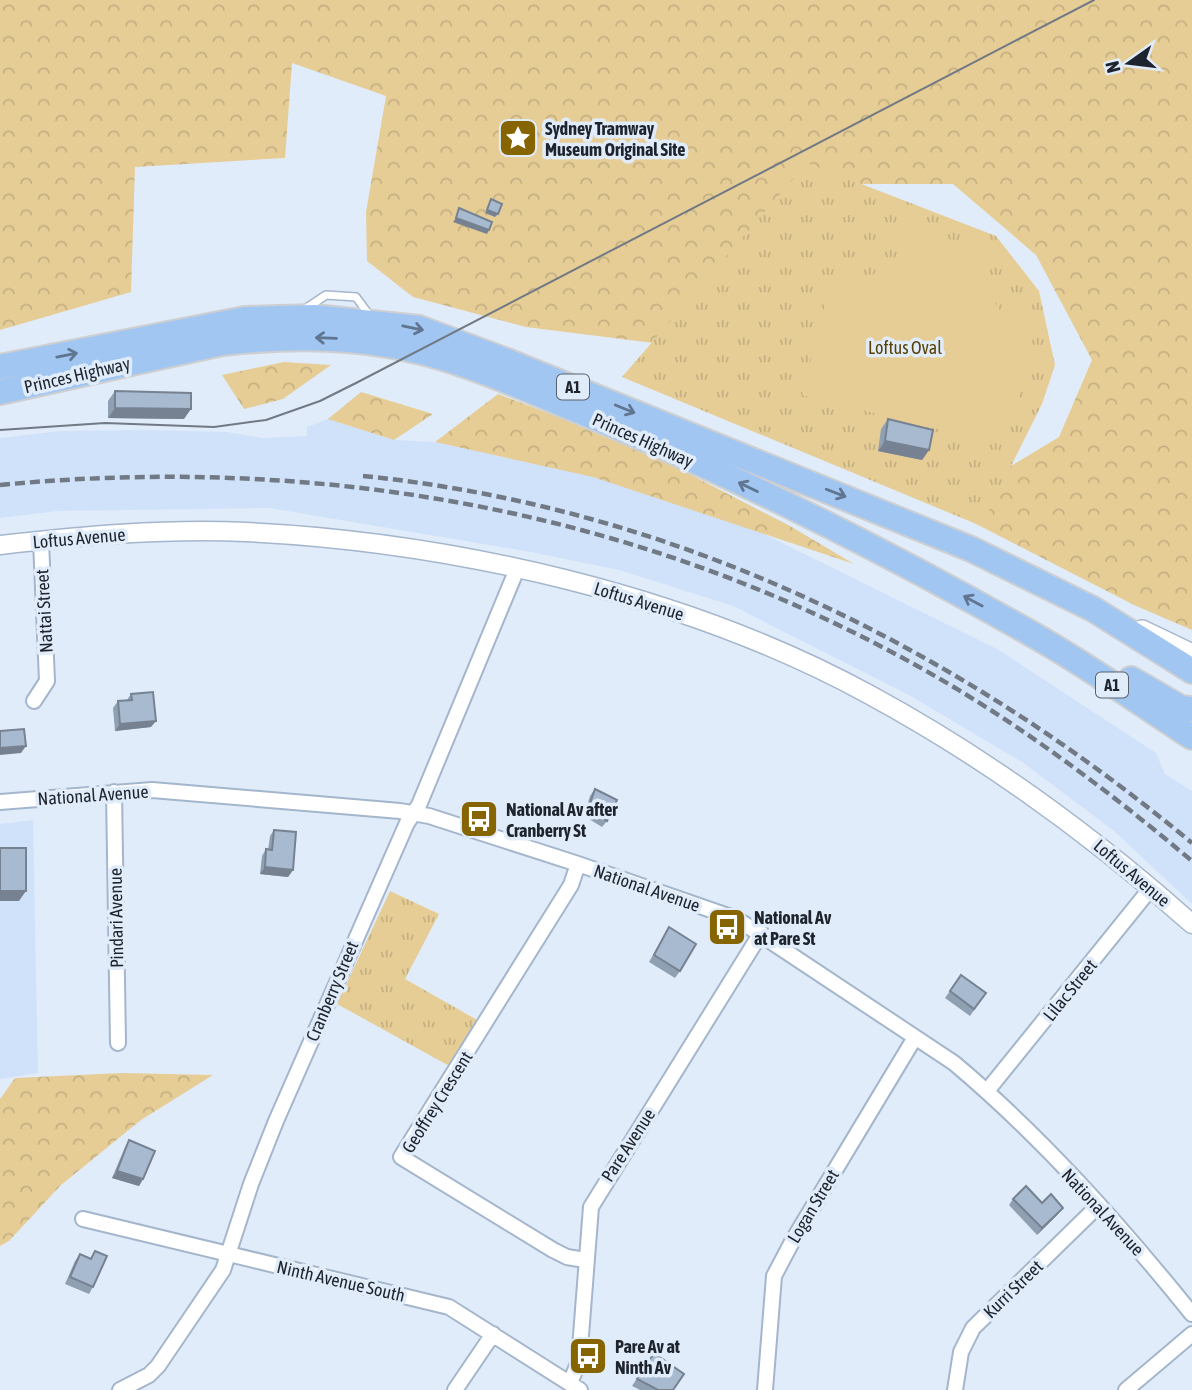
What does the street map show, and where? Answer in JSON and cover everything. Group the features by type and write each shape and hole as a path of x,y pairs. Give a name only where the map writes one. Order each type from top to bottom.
{"highway":[{"name":"Princes Highway","path":"0,367 108,348 199,326 292,316 374,321 445,336 861,503 982,555 1113,621 1185,662 1192,683"},
{"name":"Princes Highway","path":"0,392 222,343 258,339 332,338 417,351 533,392 691,460 858,542 1032,634 1192,737"},
{"path":"1032,634 1093,657 1181,708 1192,709"}],"street":[{"name":"Loftus Avenue","path":"0,545 166,532 244,532 363,541 517,569 595,587 673,611 734,633 867,693 1005,776 1094,840 1192,924"},
{"name":"Nattai Street","path":"34,701 53,683 41,541"},
{"name":"Cranberry Street","path":"120,1390 141,1386 214,1286 228,1255 251,1184 276,1121 352,943 407,822 415,813 517,569"},
{"name":"National Avenue","path":"0,802 114,792 188,792 415,813 578,864 737,919 914,1039 954,1063 987,1091 1099,1205 1192,1314"},
{"name":"Pindari Avenue","path":"114,792 118,1043"},
{"name":"Geoffrey Crescent","path":"578,864 571,885 401,1157 553,1250 585,1261"},
{"name":"Lilac Street","path":"987,1091 1151,888"},
{"name":"Pare Avenue","path":"575,1386 592,1207 601,1188 761,933"},
{"name":"Logan Street","path":"765,1390 774,1276 914,1039"},
{"name":"Kurri Street","path":"955,1390 961,1352 973,1328 1099,1205"},
{"name":"Ninth Avenue South","path":"83,1219 441,1305 462,1313 575,1386"},
{"path":"455,1390 493,1334"},
{"path":"1126,1390 1192,1334"}],"shaded area":[{"path":"328,419 394,440 435,442 593,476 756,530 999,650 1156,753 1165,774 1192,791 1192,904 1114,831 1022,762 909,695 733,606 619,570 531,552 269,508 58,511 0,518 0,438 61,431 146,430 228,432 262,438 307,436 307,427"},
{"path":"33,820 38,1073 0,1079 0,824"}],"green space":[{"path":"0,0 1192,0 1192,630 1134,605 943,507 1059,437 1092,360 1036,255 953,184 835,184 677,346 526,327 413,297 367,261 366,212 386,96 292,63 285,158 135,167 131,292 0,330"},
{"name":"Loftus Oval","path":"807,163 996,236 1039,291 1055,365 1042,404 981,526 622,377"},
{"path":"907,228 989,250 981,281 1001,312 1037,321 1006,446 802,395 833,273 866,280 899,260"},
{"path":"284,362 331,365 283,399 244,409 222,375"},
{"path":"361,392 433,414 394,440 328,419"},
{"path":"498,394 637,447 790,526 854,564 593,477 435,442"},
{"path":"390,891 439,914 405,979 479,1021 453,1068 337,1004"},
{"path":"122,1073 213,1075 141,1120 61,1185 9,1241 0,1246 0,1099 15,1078"}],"building":[{"path":"491,199 502,204 498,214 487,210"},
{"path":"459,208 492,222 489,230 456,218"},
{"path":"115,391 191,393 191,409 115,408"},
{"path":"888,419 933,430 929,450 885,441"},
{"path":"153,692 156,721 120,724 118,701 132,700 131,694"},
{"path":"24,729 26,746 0,748 0,731"},
{"path":"595,789 617,800 607,821 588,809"},
{"path":"274,830 296,832 293,870 265,867 266,849 272,850"},
{"path":"0,848 26,848 26,891 0,891"},
{"path":"669,927 696,944 680,971 654,955"},
{"path":"961,975 986,993 974,1009 950,991"},
{"path":"129,1140 155,1151 143,1179 117,1171"},
{"path":"1026,1186 1042,1203 1051,1194 1063,1208 1042,1228 1013,1199"},
{"path":"95,1251 107,1256 93,1287 70,1277 80,1254 91,1259"},
{"path":"654,1353 684,1374 673,1390 658,1390 637,1379"}],"tram line":[{"path":"0,430 105,423 214,427 266,420 320,401 1094,0"}],"railway":[{"path":"363,476 478,493 590,519 699,554 805,597 907,648 1006,707 1101,772 1192,843"},
{"path":"0,485 124,477 248,479 371,489 492,509 611,538 728,578 842,627 952,686 1075,769 1192,861"}],"place":[{"name":"Sydney Tramway Museum Original Site","path":"518,138"},
{"name":"National Av after Cranberry St","path":"479,819"},
{"name":"National Av at Pare St","path":"727,927"},
{"name":"Pare Av at Ninth Av","path":"588,1356"}]}
